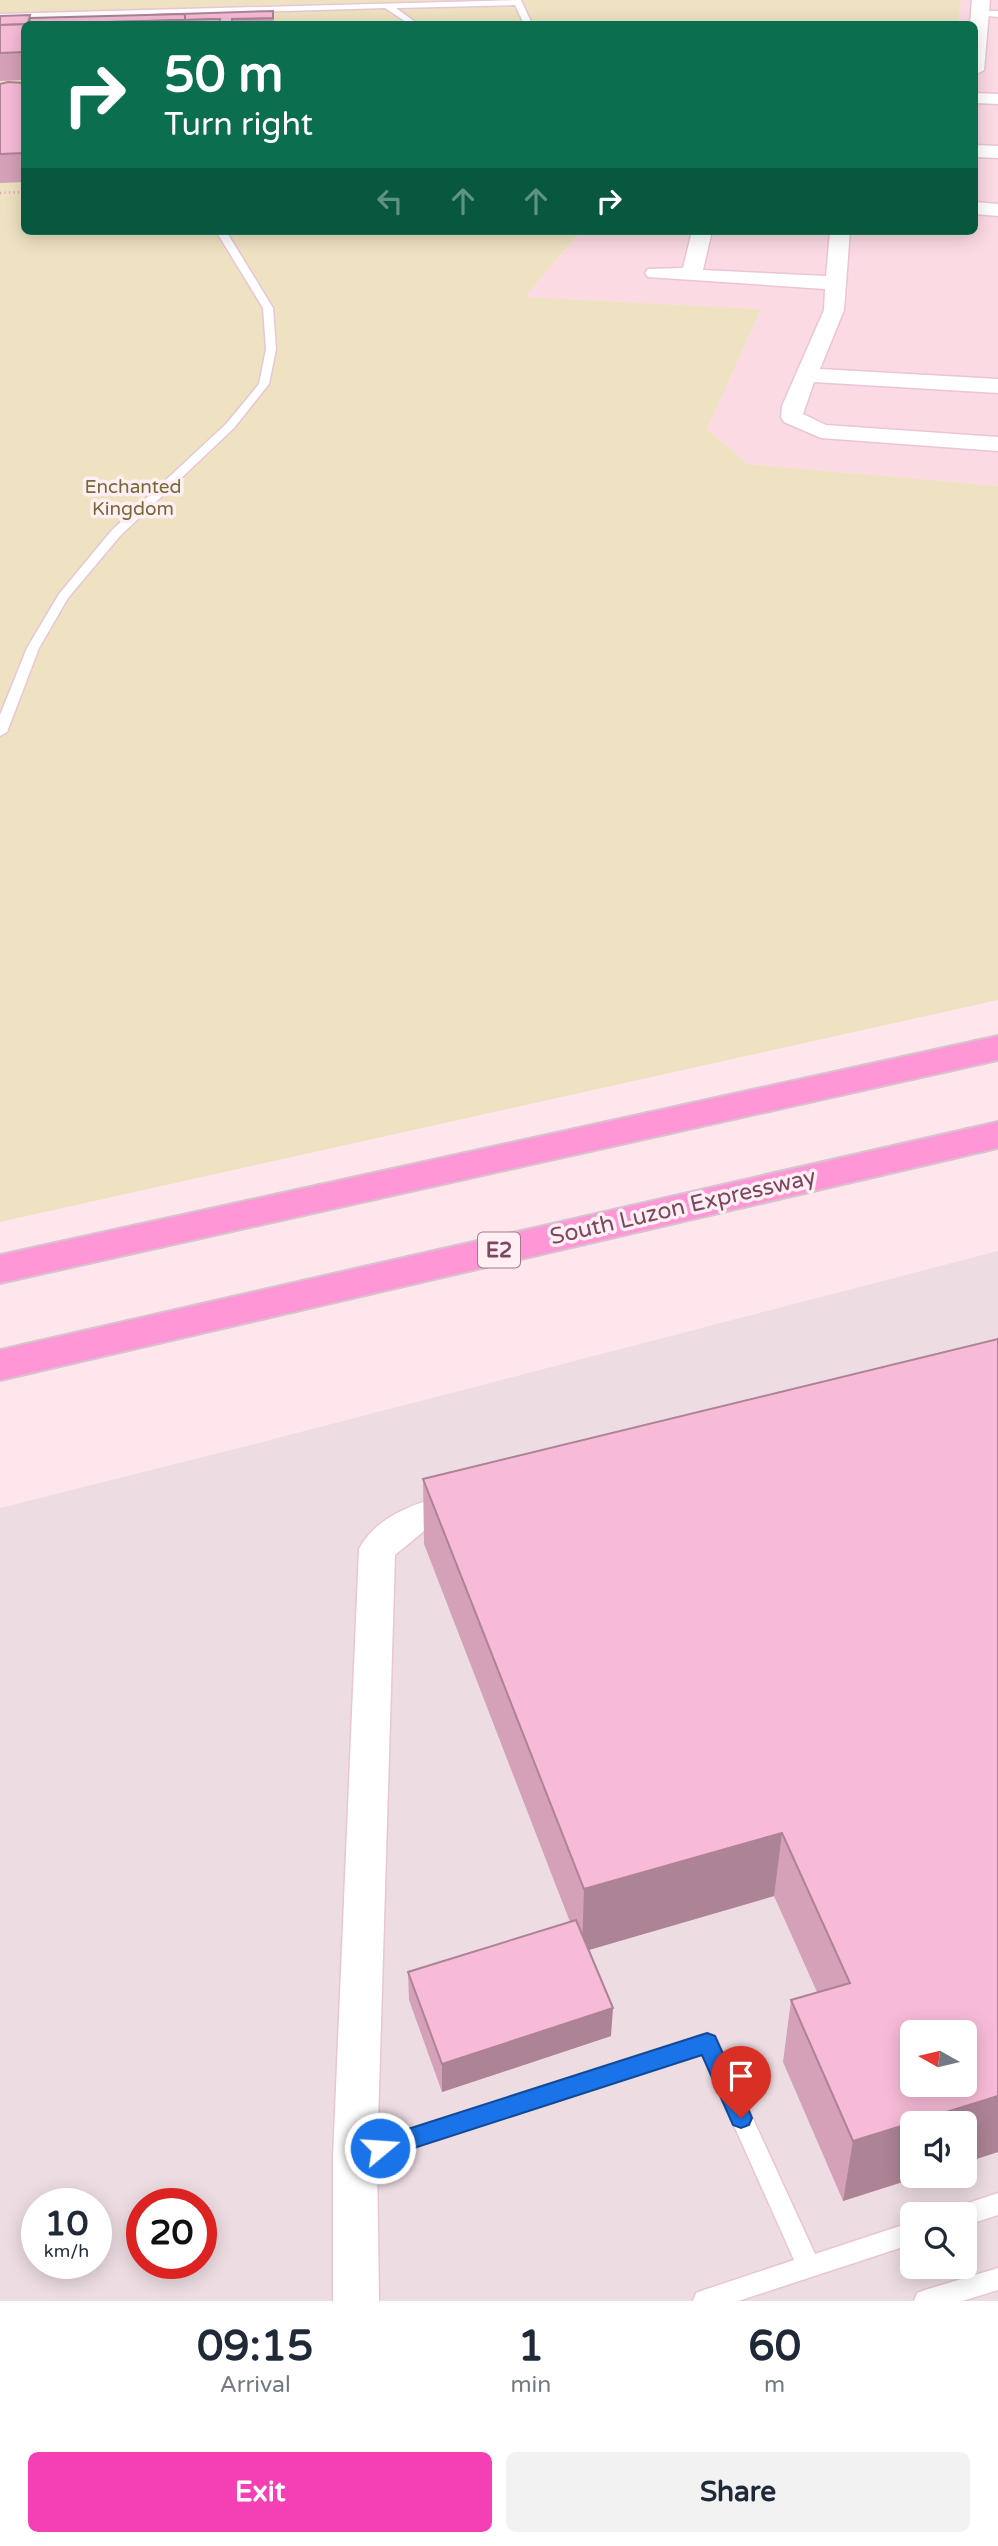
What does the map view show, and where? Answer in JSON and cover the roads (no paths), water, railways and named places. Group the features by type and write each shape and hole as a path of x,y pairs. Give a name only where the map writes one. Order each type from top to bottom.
{"highway":[{"path":"0,1269 998,1048"},
{"name":"South Luzon Expressway","path":"0,1365 998,1135"}],"street":[{"path":"978,38 986,9"},
{"path":"978,49 998,50"},
{"path":"978,98 998,99"},
{"path":"978,151 998,152"},
{"path":"978,208 998,210"},
{"path":"692,275 701,235"},
{"path":"840,235 834,310 793,406 792,417 821,431 998,443"},
{"path":"655,273 836,283"},
{"path":"808,375 998,386"},
{"path":"356,2301 355,2157 377,1549 411,1521 499,1494"}],"lane":[{"path":"101,14 102,0"},
{"path":"138,12 139,0"},
{"path":"173,0 173,11"},
{"path":"204,21 205,0"},
{"path":"223,0 224,10"},
{"path":"0,17 21,12 101,14 224,10 255,5 374,3 387,6 517,1 527,21"},
{"path":"387,6 410,21"},
{"path":"0,27 21,27"},
{"path":"0,732 33,648 62,597 116,533 230,426 264,384 271,349 268,308 223,235"},
{"path":"355,2157 707,2043 809,2267"},
{"path":"977,2211 998,2204"},
{"path":"704,2301 900,2237"},
{"path":"925,2301 998,2278"}],"park label":[{"name":"Enchanted Kingdom","path":"133,498"}]}
